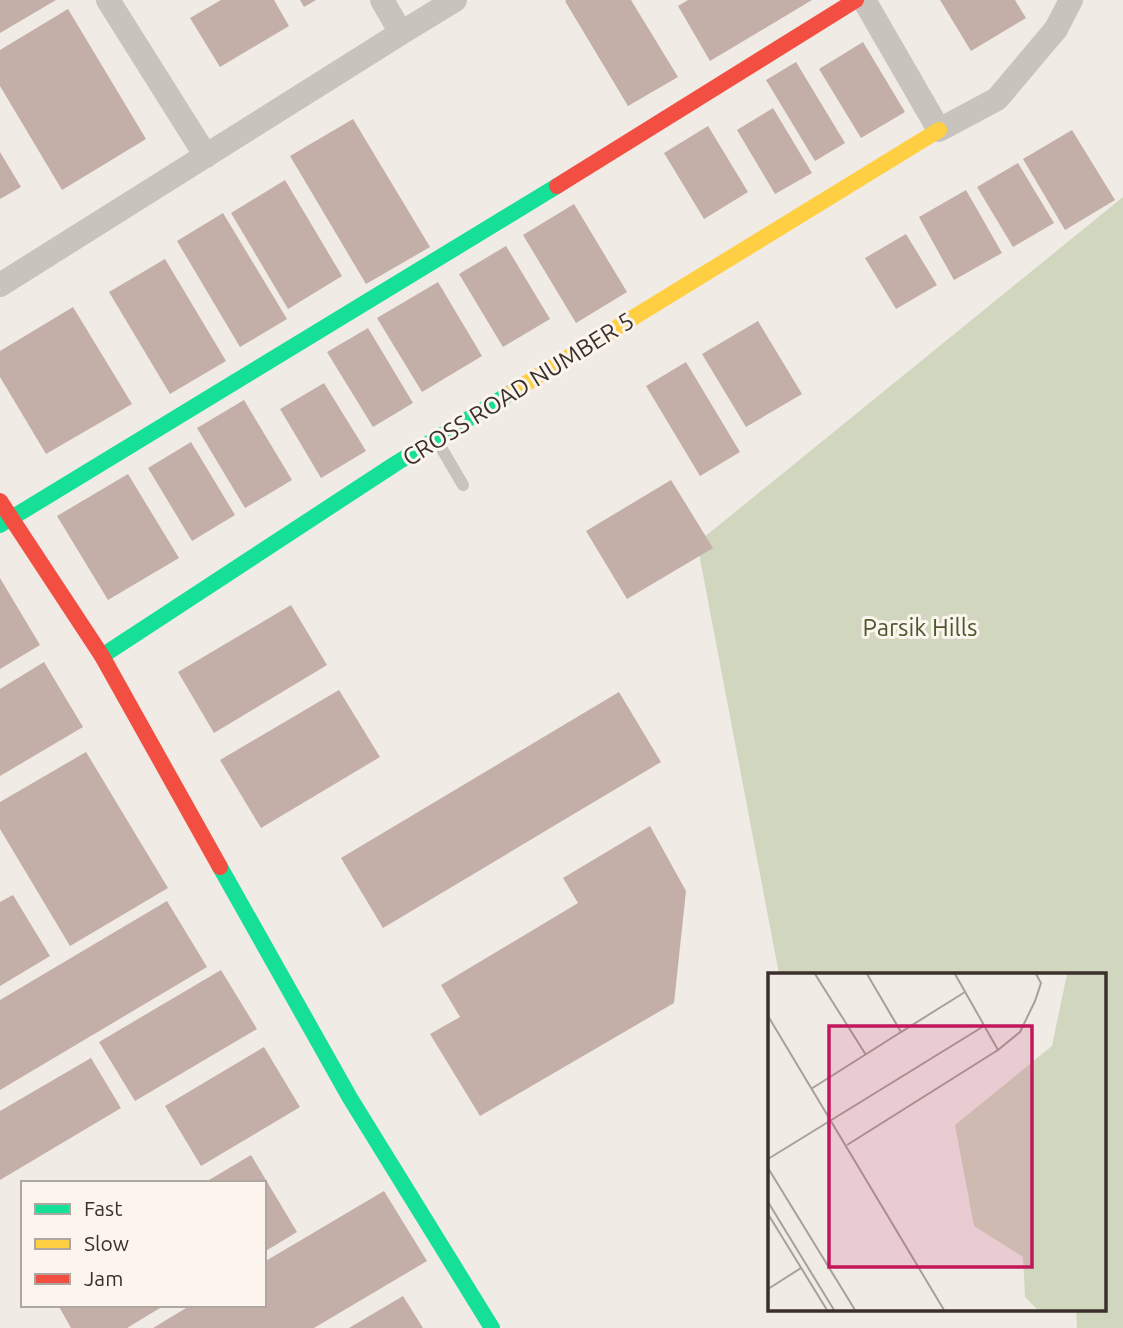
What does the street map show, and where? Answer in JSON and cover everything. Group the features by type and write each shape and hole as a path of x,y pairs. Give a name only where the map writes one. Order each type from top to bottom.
{"street":[{"path":"108,0 206,156"},
{"path":"382,0 401,33"},
{"path":"0,285 454,0"},
{"path":"5,522 417,272 856,0"},
{"path":"864,0 939,130 997,99 1056,29 1070,0"},
{"name":"CROSS ROAD NUMBER 5","path":"102,656 395,464 939,130"},
{"path":"0,501 5,522 102,656 350,1098 492,1328"}],"lane":[{"path":"436,439 464,485"}],"green space":[{"name":"Parsik Hills","path":"1123,197 1123,1328 1077,1328 1076,1310 1106,1310 1106,973 779,973 697,543"}],"building":[{"path":"0,0 56,0 0,33"},
{"path":"221,0 274,0 289,26 220,67 190,18"},
{"path":"300,0 316,0 304,7"},
{"path":"631,0 678,77 628,106 565,1"},
{"path":"688,0 812,0 710,61 678,6"},
{"path":"940,0 1015,0 1026,18 971,51"},
{"path":"68,9 146,139 62,190 0,86 0,50"},
{"path":"863,42 905,112 861,138 819,69"},
{"path":"796,62 845,143 815,161 766,80"},
{"path":"773,108 812,173 775,194 737,130"},
{"path":"353,119 430,247 366,284 290,156"},
{"path":"708,126 748,192 704,219 664,153"},
{"path":"1072,130 1115,200 1065,230 1023,159"},
{"path":"0,152 21,187 0,199"},
{"path":"1018,163 1054,223 1013,247 977,187"},
{"path":"285,180 342,276 288,309 231,213"},
{"path":"966,190 1002,253 954,280 919,217"},
{"path":"574,204 627,292 576,323 523,235"},
{"path":"223,213 287,319 240,347 177,241"},
{"path":"906,234 937,285 896,309 865,258"},
{"path":"506,246 550,319 503,347 459,274"},
{"path":"165,259 226,361 170,394 109,292"},
{"path":"438,282 482,356 422,392 377,318"},
{"path":"73,307 132,404 46,454 0,377 0,351"},
{"path":"758,321 802,394 746,427 702,354"},
{"path":"368,328 413,403 373,427 327,352"},
{"path":"686,362 740,452 700,476 646,386"},
{"path":"324,383 366,451 321,478 280,409"},
{"path":"244,400 292,480 245,508 197,428"},
{"path":"191,442 235,515 192,541 148,468"},
{"path":"128,474 179,558 108,600 57,516"},
{"path":"671,480 713,548 627,599 586,531"},
{"path":"0,578 40,645 0,669"},
{"path":"291,605 327,665 214,733 178,672"},
{"path":"44,662 83,727 0,776 0,689"},
{"path":"339,690 380,757 261,828 220,760"},
{"path":"619,692 661,762 383,928 341,858"},
{"path":"86,752 168,888 70,946 0,829 0,802"},
{"path":"650,826 686,891 674,1003 480,1116 430,1034 460,1017 441,985 578,903 563,878"},
{"path":"13,895 50,956 0,986 0,902"},
{"path":"167,901 207,967 0,1090 0,1000"},
{"path":"221,970 257,1029 135,1101 99,1042"},
{"path":"264,1047 300,1107 201,1166 165,1106"},
{"path":"91,1058 121,1108 0,1180 0,1111"},
{"path":"251,1155 297,1232 266,1251 266,1181 207,1181"},
{"path":"384,1191 427,1261 314,1328 153,1328 188,1307 266,1307 266,1261"},
{"path":"403,1296 423,1328 349,1328"},
{"path":"59,1307 162,1307 127,1328 71,1328"}],"traffic: fast":[{"path":"0,525 557,186"},
{"path":"102,656 395,464 512,392"},
{"path":"220,867 350,1098 492,1328"}],"traffic: slow":[{"path":"512,392 939,130"}],"traffic: jam":[{"path":"557,186 856,0"},
{"path":"0,501 102,656 220,867"}]}
